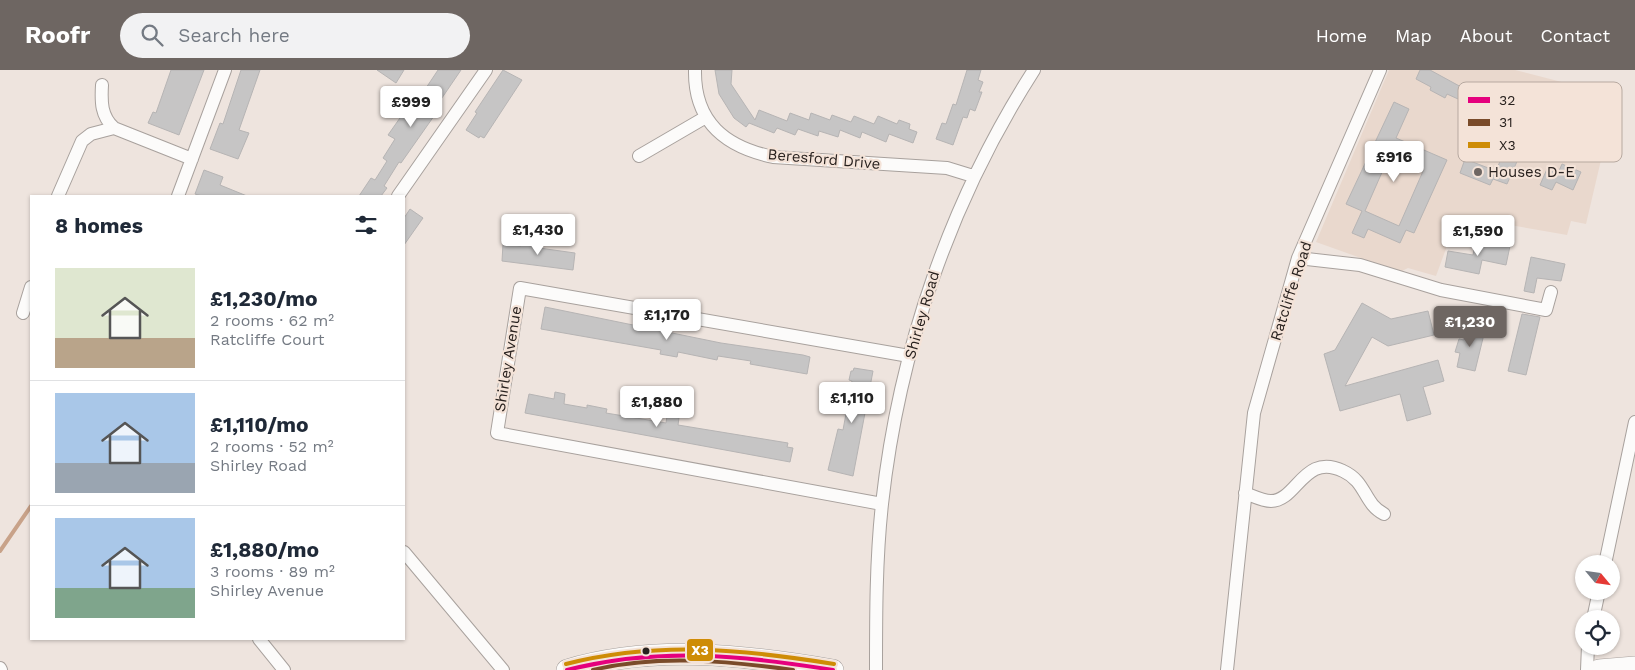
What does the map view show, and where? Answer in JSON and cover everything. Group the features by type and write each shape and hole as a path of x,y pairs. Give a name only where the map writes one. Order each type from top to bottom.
{"highway":[{"path":"567,670 729,655 833,670"},
{"path":"1599,670 1635,667"}],"street":[{"path":"178,195 225,70"},
{"path":"399,195 486,70"},
{"name":"Beresford Drive","path":"695,70 698,99 706,118 720,135 736,146 752,153 773,157 947,168 973,176"},
{"name":"Shirley Road","path":"876,670 877,565 882,504 892,430 909,356 937,264 973,176 1002,122 1034,70"},
{"name":"Ratcliffe Road","path":"1227,670 1254,413 1298,258 1380,70"},
{"path":"102,85 101,100 105,120 114,128 192,160"},
{"path":"639,156 706,118"},
{"path":"58,195 82,141 91,134 114,128"},
{"path":"1298,258 1360,265 1441,290 1546,310 1551,292"},
{"name":"Shirley Avenue","path":"882,504 496,433 520,288 909,356"},
{"path":"23,313 30,291"},
{"path":"1607,555 1635,422"},
{"path":"1245,493 1270,501 1278,500 1312,470 1333,468 1341,470 1361,483 1370,502 1376,510 1384,514"},
{"path":"405,553 503,670"},
{"path":"260,640 284,670"},
{"path":"1587,670 1588,655"}],"shaded area":[{"path":"1389,70 1515,70 1562,82 1458,82 1458,162 1601,162 1586,224 1571,221 1567,235 1458,216 1436,276 1408,268 1400,272 1316,242"}],"building":[{"path":"171,70 204,70 179,135 148,123 153,112 156,113"},
{"path":"241,70 260,70 239,130 249,133 238,159 210,149 220,123 223,124"},
{"path":"377,70 404,70 396,83"},
{"path":"438,70 461,70 431,114 434,116 401,163 399,162 384,186 387,188 382,195 360,195 371,178 375,180 387,161 383,158 395,139 388,135 421,88 424,91"},
{"path":"503,70 522,80 484,138 480,136 479,138 466,130 477,113 475,112"},
{"path":"715,70 732,70 731,84 755,120 759,110 787,121 790,113 809,120 811,113 830,120 832,115 851,122 854,116 874,124 878,116 897,124 899,120 910,124 909,129 917,132 913,143 889,134 886,142 862,132 860,138 840,130 838,137 819,131 818,136 798,129 795,135 777,128 774,133 749,123 746,127 734,118 719,94"},
{"path":"967,70 981,70 978,80 983,82 979,92 982,92 975,111 970,109 967,118 963,117 953,145 936,139 942,123 946,124 953,104 956,105"},
{"path":"1420,70 1430,70 1458,85 1458,99 1447,94 1445,98 1430,90 1431,87 1416,79"},
{"path":"1394,102 1409,109 1396,138 1447,160 1414,233 1406,230 1400,243 1368,229 1364,238 1352,233 1362,211 1346,204","holes":["1390,154 1424,169 1399,226 1365,211"]},
{"path":"1464,162 1473,162 1496,171 1500,162 1517,162 1507,184 1493,179 1490,185 1460,173"},
{"path":"1562,164 1581,172 1573,190 1556,182 1552,190 1540,185 1547,169 1558,173"},
{"path":"204,170 223,177 220,185 245,195 198,195 195,194"},
{"path":"410,209 423,218 405,244 405,216"},
{"path":"1476,239 1510,246 1506,265 1482,260 1479,274 1445,267 1448,251 1473,255"},
{"path":"522,240 540,242 539,248 575,253 573,270 502,261 503,244 521,246"},
{"path":"1531,257 1565,264 1561,281 1537,278 1534,293 1524,291"},
{"path":"1362,303 1391,319 1428,311 1434,335 1388,346 1372,337 1345,386 1438,360 1444,381 1423,387 1431,414 1407,421 1400,394 1340,411 1324,354 1335,350"},
{"path":"545,307 721,343 803,355 810,357 807,374 750,364 751,361 718,356 717,360 678,352 677,357 660,354 661,350 541,329"},
{"path":"1522,314 1540,317 1526,375 1508,371"},
{"path":"1467,326 1485,330 1475,371 1457,367 1460,353 1455,352 1459,339 1464,340"},
{"path":"854,368 873,371 853,476 828,470 838,429 843,430 852,381 849,380 851,371"},
{"path":"555,392 565,394 564,404 587,408 587,405 607,409 606,413 666,423 667,416 679,418 678,425 788,443 787,447 793,448 790,462 525,413 529,394 554,399"}],"waterway":[{"path":"0,551 30,507"}],"transit line":[{"name":"X3","path":"566,664 634,652 667,650 733,651 834,664"},
{"name":"32","path":"567,670 634,658 667,656 733,657 833,670"},
{"name":"31","path":"593,670 618,665 668,661 718,662 793,670"}],"place":[{"name":"Houses D-E","path":"1478,172"}]}
